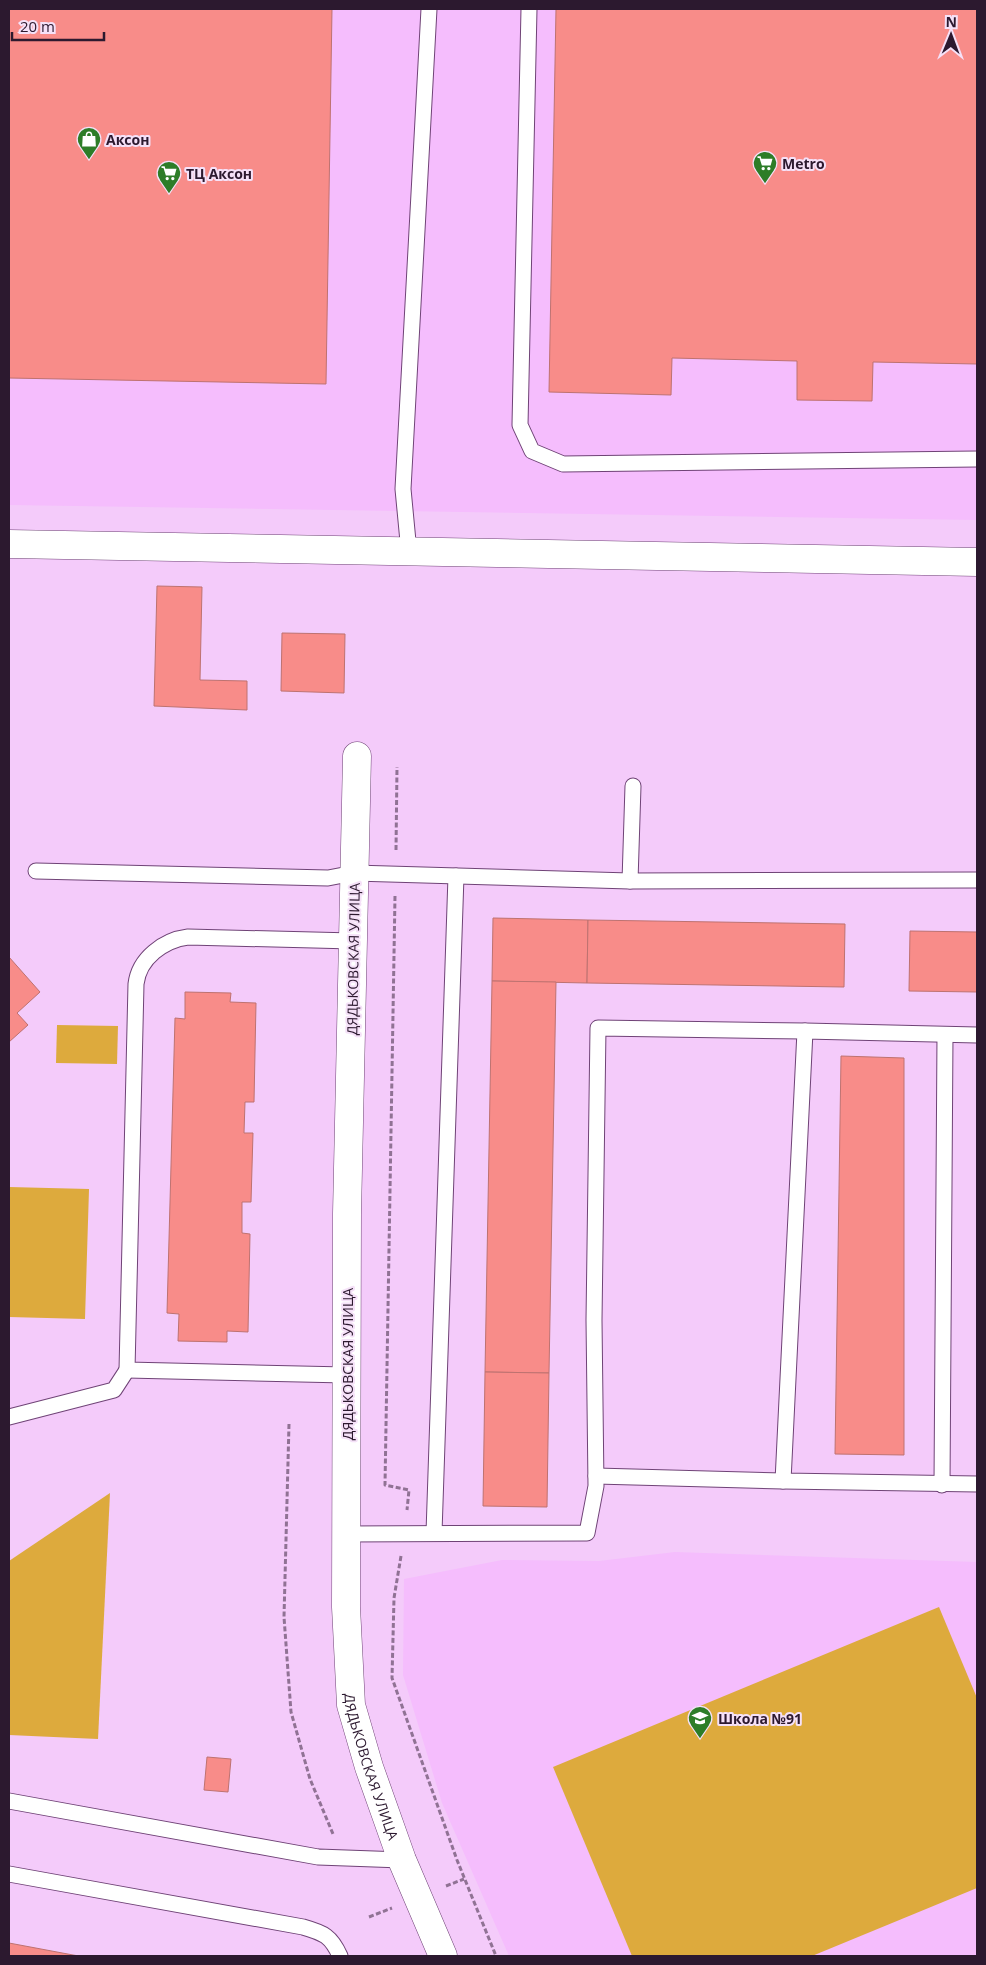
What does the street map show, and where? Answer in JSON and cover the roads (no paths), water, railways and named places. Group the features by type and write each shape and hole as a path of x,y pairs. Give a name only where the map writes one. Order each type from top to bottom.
{"street":[{"path":"9,544 977,562"},
{"name":"ДЯДЬКОВСКАЯ УЛИЦА","path":"357,756 347,1204 346,1607 351,1705 369,1767 402,1860 443,1956"}],"lane":[{"path":"409,552 403,489 429,9"},
{"path":"529,9 520,425 532,451 563,464 977,459"},
{"path":"630,881 633,786"},
{"path":"36,871 328,878 354,873 630,881 977,880"},
{"path":"434,1533 456,876"},
{"path":"9,1416 114,1390 126,1370 136,984 140,967 168,941 182,938 353,942"},
{"path":"346,1534 587,1533 596,1486 594,1320 598,1028 977,1035"},
{"path":"783,1481 805,1032"},
{"path":"942,1484 945,1035"},
{"path":"126,1370 346,1375"},
{"path":"596,1476 977,1484"},
{"path":"9,1801 318,1857 402,1860"},
{"path":"9,1874 303,1927 320,1932 332,1940 340,1956"}],"place":[{"name":"Аксон","path":"89,160"},
{"name":"Metro","path":"765,184"},
{"name":"ТЦ Аксон","path":"169,194"},
{"name":"Школа №91","path":"700,1739"}]}
